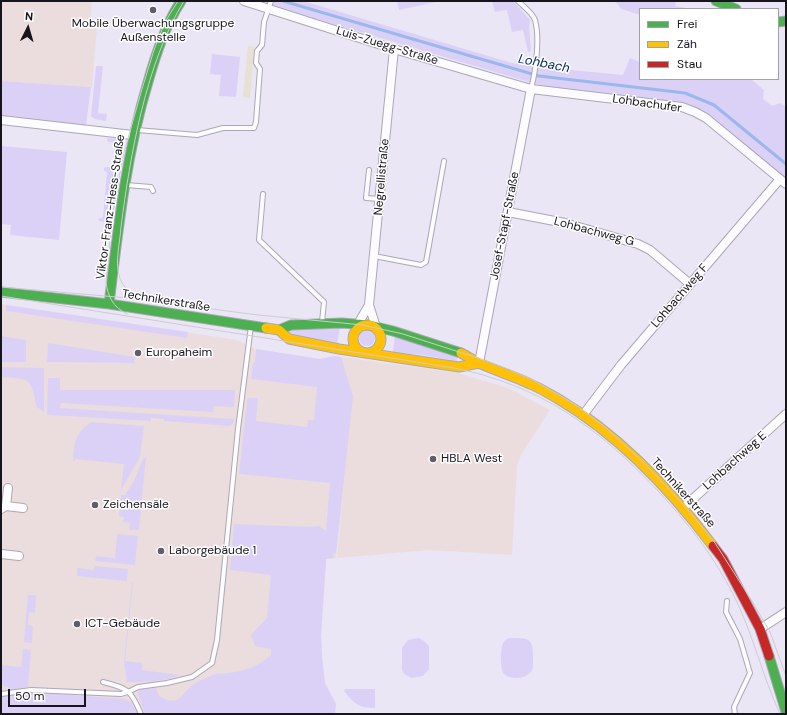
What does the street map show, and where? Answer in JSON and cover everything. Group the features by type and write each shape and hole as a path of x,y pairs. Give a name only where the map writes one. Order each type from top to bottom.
{"street":[{"name":"Viktor-Franz-Hess-Straße","path":"109,304 124,184 134,132 146,84 160,44 170,19 181,1"},
{"name":"Luis-Zuegg-Straße","path":"244,1 270,4 394,49 532,85"},
{"path":"716,1 734,8"},
{"name":"Negrellistraße","path":"374,327 369,304 394,49"},
{"name":"Lohbachufer","path":"532,85 682,107 706,118 783,181"},
{"name":"Josef-Stapf-Straße","path":"479,364 532,85"},
{"path":"1,120 103,132 134,132"},
{"name":"Lohbachweg F","path":"583,416 621,365 690,284 783,181"},
{"name":"Lohbachweg G","path":"508,212 565,223 638,244 650,250 690,284"},
{"name":"Technikerstraße","path":"1,292 109,304 279,330 291,325 342,323 357,327 374,327 462,353 479,364 531,384 560,400 583,416 636,460 683,508 701,530 723,559 760,629 784,699 786,712"},
{"name":"Negrellistraße","path":"357,327 369,304"},
{"path":"357,327 353,334 353,343 358,350 372,352 378,346 380,338 374,327"},
{"name":"Technikerstraße","path":"279,330 289,339 339,349 459,367 479,364"},
{"name":"Lohbachweg E","path":"683,508 786,414"},
{"path":"8,488 3,508 23,508"},
{"path":"1,554 19,556"},
{"path":"760,629 786,612"}],"lane":[{"path":"518,1 534,18 537,44 536,63 532,85"},
{"path":"134,132 197,135 223,128 254,128 256,122 260,69 256,63 257,51 262,45 264,22 270,4"},
{"path":"374,256 421,265 426,262 444,161"},
{"path":"368,170 366,198 380,199"},
{"path":"124,184 151,187 154,190"},
{"path":"263,194 259,240 324,302 322,324"},
{"path":"1,694 31,690 121,694 130,692 138,687 167,683 192,677 212,663 217,640 238,429 251,326"},
{"path":"727,601 726,612 740,639 750,673 734,707 735,714"},
{"path":"103,682 121,686 130,692 141,714"}],"shaded area":[{"path":"1,1 92,1 90,26 97,27 92,87 1,81"},
{"path":"260,1 303,1 512,63 623,75 630,58 639,62 639,80 752,80 764,90 763,99 772,106 780,103 786,107 786,184 695,112 566,93 279,8"},
{"path":"397,1 441,1 399,10"},
{"path":"492,1 513,1 530,20 529,28 531,51 528,52 523,30 512,32 507,10 495,12"},
{"path":"615,1 676,1 675,6 686,8 639,8 639,15 621,9"},
{"path":"212,54 240,57 236,97 219,96 221,75 210,74"},
{"path":"96,66 103,66 98,113 107,114 106,121 95,119 91,116"},
{"path":"1,81 91,87 86,125 1,118"},
{"path":"108,138 118,139 120,142 105,222 99,221 98,219 103,217 107,172 104,171 104,168 112,167 115,143 108,142"},
{"path":"1,146 67,152 59,240 10,235 11,225 1,224"},
{"path":"1,304 237,340 256,349 320,359 334,356 458,373 508,388 550,410 522,453 517,466 512,555 430,550 337,558 345,473 336,558 326,559 321,635 322,655 140,712 1,709"},
{"path":"6,305 188,332 187,338 6,311"},
{"path":"340,327 337,344 291,334 289,330"},
{"path":"367,330 373,332 375,338 373,344 367,346 361,344 359,338 361,332"},
{"path":"395,335 458,355 457,361 423,355 393,352"},
{"path":"1,336 26,340 26,362 1,362"},
{"path":"48,343 135,357 134,363 47,362"},
{"path":"256,349 320,359 334,356 341,357 353,396 336,553 333,553 334,558 326,559 321,635 325,683 336,704 335,714 145,714 138,695 139,690 156,688 159,696 173,701 182,696 193,684 199,681 212,675 246,669 257,665 271,655 271,649 255,646 251,635 267,618 271,575 230,570 234,524 319,526 326,531 330,483 239,474 247,400 249,398 258,398 256,421 307,427 308,420 314,420 317,387 251,379"},
{"path":"1,367 44,368 44,412 37,407 30,384 18,378 1,377"},
{"path":"48,378 60,378 60,390 235,390 234,407 214,406 213,412 61,403 60,408 235,419 230,426 164,421 164,419 151,418 151,421 49,415 47,414"},
{"path":"91,422 144,426 140,457 121,490 124,464 75,459 75,461 73,461 76,439 82,430"},
{"path":"146,456 139,530 129,530 130,523 123,522 124,517 119,516 121,495 125,495 134,481 142,461"},
{"path":"117,534 138,536 135,565 95,561 96,556 115,558"},
{"path":"94,566 128,569 127,581 77,576 77,568 94,570"},
{"path":"132,582 125,661 142,663 142,670 179,675 161,680 127,682 124,662"},
{"path":"28,595 36,595 35,613 29,612 28,625 33,626 32,643 24,642"},
{"path":"419,638 429,646 429,669 423,676 411,678 403,673 402,648 408,640"},
{"path":"507,639 524,639 530,641 532,644 532,671 521,678 512,678 507,676 504,674 502,668 502,646"},
{"path":"23,649 31,650 28,687 12,690 1,684 1,665 21,667"},
{"path":"345,689 375,689 375,708 360,706 351,699 344,691"},
{"path":"30,692 125,699 132,703 138,714 1,714 1,695"}],"sand":[{"path":"248,46 254,47 250,98 243,97"}],"waterway":[{"name":"Lohbach","path":"283,1 539,76 685,93 714,105 786,164"}],"tram line":[{"path":"127,314 118,308 112,301 106,282 113,212 123,156 154,50 165,22 178,1"},
{"path":"138,297 129,291 120,279 117,264 129,170 142,110 159,52 184,1"},
{"path":"1,287 128,298 258,315 363,325 403,334 481,359 533,380 576,405 605,427 642,461 685,506 715,543 752,601 770,632 786,676"},
{"path":"1,296 454,368 485,376 514,386 541,398 566,412 590,429 636,468 680,515 700,540 718,567 741,610 780,714"}],"traffic: fast":[{"path":"109,304 128,165 140,109 162,40 170,20 181,1"},
{"path":"716,1 734,8"},
{"path":"779,22 786,21"},
{"path":"1,292 109,304 266,328"},
{"path":"279,330 291,325 342,323 368,325 393,331 461,353"},
{"path":"769,656 786,712"}],"traffic: slow":[{"path":"367,325 377,329 381,339 377,349 367,353 357,349 353,339 357,329 367,325"},
{"path":"266,328 279,330 289,339 339,349 459,367 479,363"},
{"path":"461,353 492,369 545,391 582,414 603,430 624,447 662,485 713,546"}],"traffic: jam":[{"path":"713,546 723,559 760,629 769,656"}],"place":[{"name":"Mobile Überwachungsgruppe Außenstelle","path":"153,10"},
{"name":"Europaheim","path":"138,353"},
{"name":"HBLA West","path":"433,459"},
{"name":"Zeichensäle","path":"95,505"},
{"name":"Laborgebäude 1","path":"161,551"},
{"name":"ICT-Gebäude","path":"77,624"}]}
